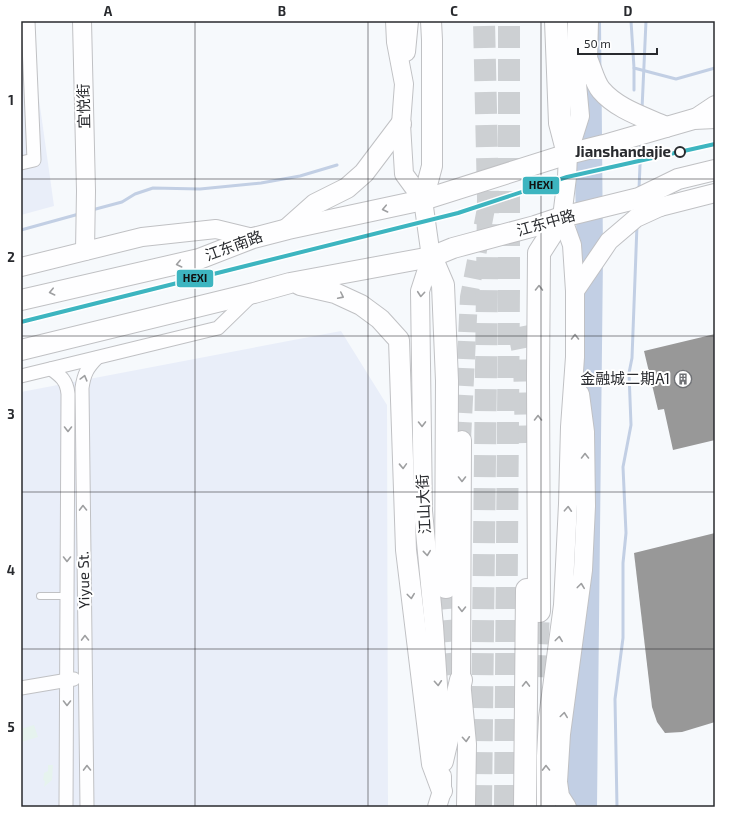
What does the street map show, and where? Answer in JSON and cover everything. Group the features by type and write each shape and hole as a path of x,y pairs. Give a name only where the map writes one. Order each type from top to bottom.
{"highway":[{"path":"556,21 560,123 568,154"},
{"path":"539,612 539,253 562,216"},
{"path":"430,256 443,285 448,381 446,587"},
{"path":"525,807 528,556 526,443"},
{"path":"442,761 461,680"}],"main road":[{"name":"宜悦街","path":"82,21 86,191 85,245"},
{"path":"395,21 396,42 404,84"},
{"path":"409,21 401,124 404,174 423,200"},
{"path":"423,200 432,166 431,21"},
{"path":"547,807 546,756 548,718 563,605 570,426 575,357 575,291 572,245 562,216 567,177 568,154 580,116 580,99 575,62 577,21"},
{"path":"580,99 588,61 589,21"},
{"path":"588,61 600,89 613,102 666,126"},
{"path":"568,154 604,146 694,118 715,105"},
{"path":"694,118 715,118"},
{"path":"288,228 314,204 347,188 364,173 401,124"},
{"name":"江东南路","path":"21,300 198,259 252,238 288,228 423,200 568,154"},
{"name":"江东中路","path":"290,283 430,256 453,248 535,226 562,216 638,198 678,179 715,170"},
{"path":"575,291 609,241 636,218 660,207 715,193"},
{"path":"638,198 660,207"},
{"name":"江山大街","path":"423,200 430,256 420,291 422,511 434,626 442,761 439,799"},
{"path":"21,267 85,245 142,237 216,230 252,238"},
{"path":"21,350 290,283 335,293 361,305 380,319 399,340 406,550 432,764 439,799"},
{"path":"567,807 560,796 558,782 561,734 583,570 586,506 585,432 575,357"},
{"path":"462,440 461,680 467,744 466,807"},
{"path":"547,807 558,782"}],"street":[{"path":"21,163 34,160 25,40 28,21"},
{"path":"21,376 218,328 254,293"},
{"name":"Yiyue St.","path":"87,807 82,388 84,374 97,358"},
{"name":"Yiyue St.","path":"51,369 64,380 67,386 68,394 66,807"},
{"path":"21,688 85,676"}],"lane":[{"path":"40,596 67,596"}],"shaded area":[{"path":"21,21 28,21 54,206 21,215"},
{"path":"341,331 387,405 388,807 21,807 21,392"},
{"path":"34,725 38,737 21,742 21,729"},
{"path":"48,765 53,765 52,780 44,787 44,773 48,771"}],"water":[{"path":"571,21 601,21 603,255 597,807 566,807 577,259"}],"building":[{"name":"金融城二期A1","path":"715,334 715,440 673,450 664,409 658,410 644,351"},
{"path":"715,533 715,722 682,732 665,733 657,722 652,707 634,553"}],"waterway":[{"path":"631,21 634,68 676,79 715,68"},
{"path":"642,109 646,21"},
{"path":"634,68 634,90"},
{"path":"639,189 641,141"},
{"path":"92,210 122,202 135,194 153,188 200,189 261,183 300,176 337,165"},
{"path":"21,230 79,214"},
{"path":"617,807 615,699 623,638 623,563 626,533 623,467 631,425 629,373 632,358 637,225"}],"tunnel":[{"path":"481,807 488,198 484,21"},
{"path":"505,807 509,289 509,21"},
{"path":"462,440 469,297 488,198"},
{"path":"518,327 524,358 526,443"},
{"path":"446,587 454,677 456,683"},
{"path":"536,677 539,611"}],"transit line":[{"name":"HEXI","path":"21,322 458,213 567,177 715,144"}],"place":[{"name":"Jianshandajie","path":"680,152"},
{"name":"金融城二期A1","path":"683,379"}]}
